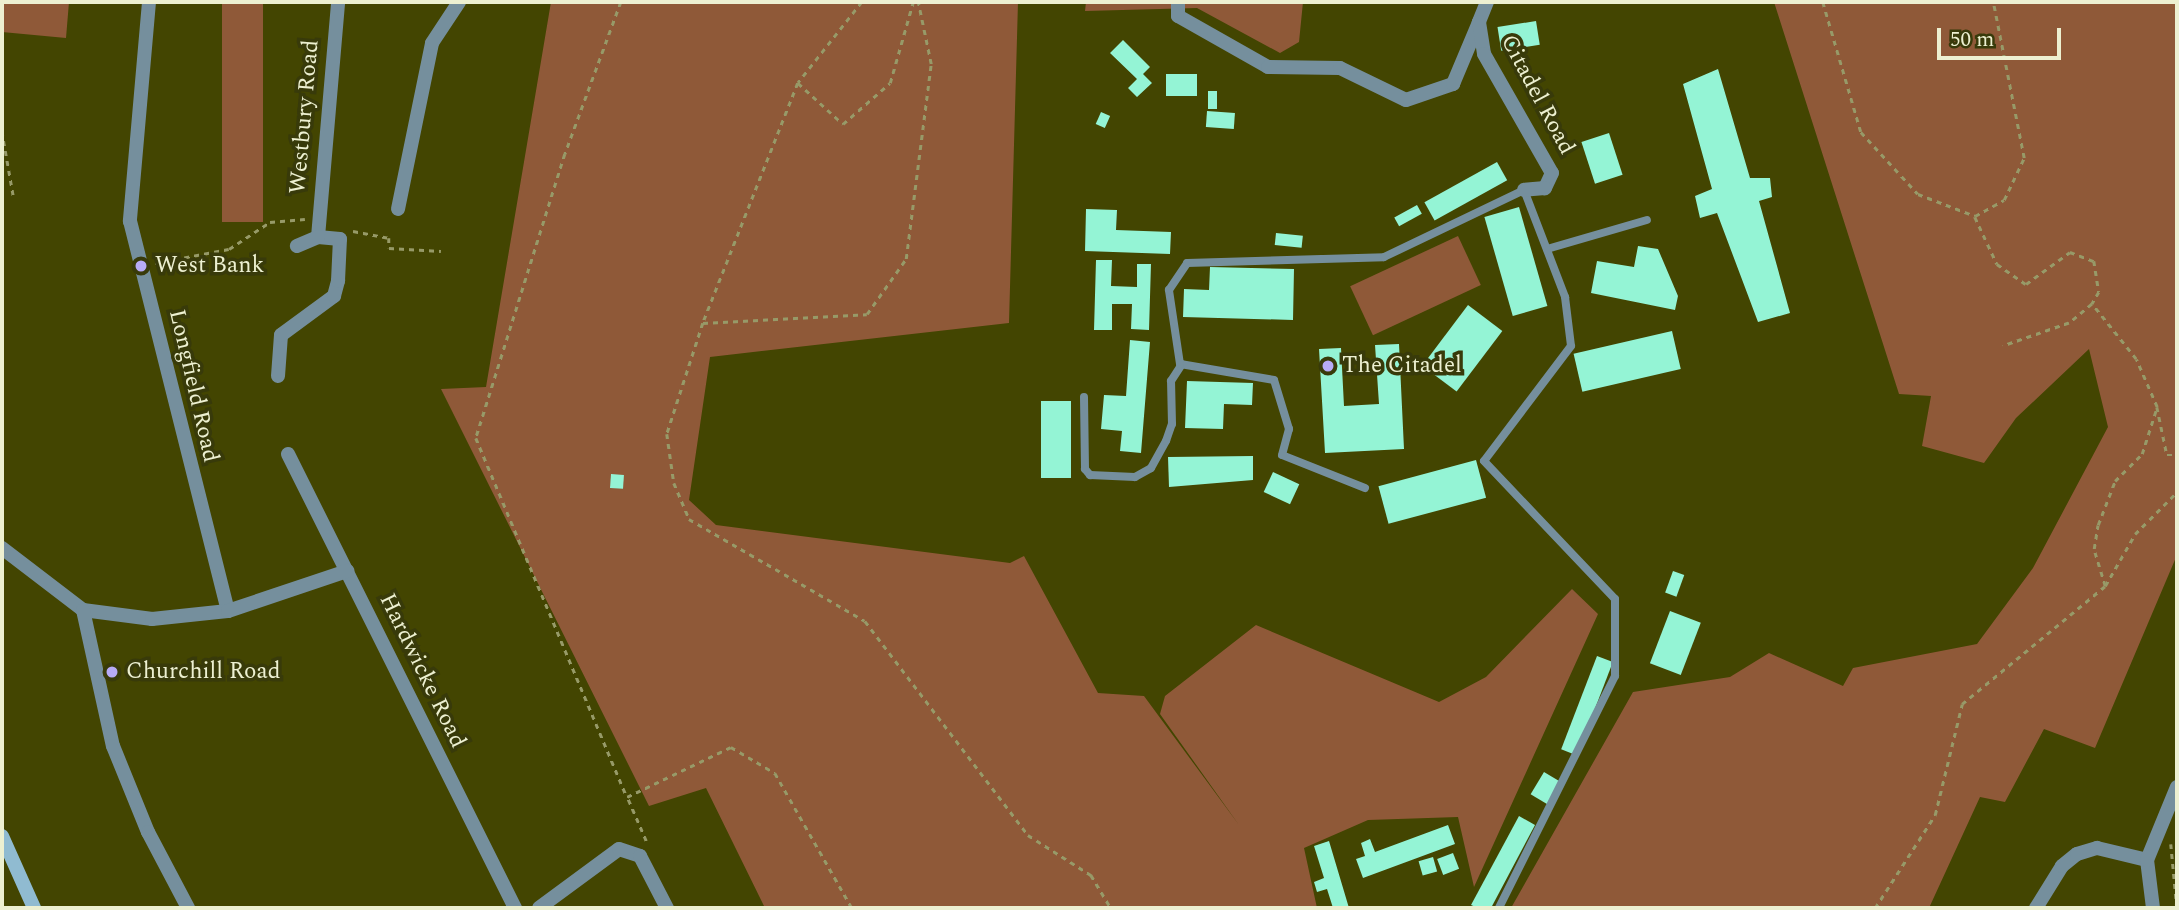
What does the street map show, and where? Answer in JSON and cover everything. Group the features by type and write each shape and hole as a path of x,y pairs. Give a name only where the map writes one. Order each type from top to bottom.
{"main road":[{"path":"2,836 34,908"}],"street":[{"name":"Longfield Road","path":"149,2 130,220 228,611"},
{"name":"Westbury Road","path":"319,227 338,2"},
{"path":"398,209 432,43 459,2"},
{"path":"1178,2 1178,16 1268,66 1340,68 1406,100 1452,84 1479,22"},
{"name":"Citadel Road","path":"1487,2 1479,22 1483,54 1552,173 1545,188 1524,190"},
{"path":"278,376 281,335 334,296 340,239 319,227 297,246"},
{"name":"Hardwicke Road","path":"288,454 515,908"},
{"path":"2,548 83,610 152,619 228,611 347,571"},
{"path":"83,610 113,747 148,832 188,908"},
{"path":"2153,908 2147,860 2177,787"},
{"path":"2036,908 2062,866 2077,854 2096,848 2147,860"},
{"path":"539,908 619,849 640,856 667,908"}],"lane":[{"path":"1084,397 1085,469 1090,475 1135,477 1151,468 1172,424 1171,381 1182,364 1169,290 1187,263 1384,257 1524,190 1565,297 1571,346 1484,461 1583,558 1615,598 1615,676 1499,908"},
{"path":"1547,249 1647,220"},
{"path":"1182,364 1274,380 1289,429 1282,455 1365,488"}],"path":[{"path":"621,2 565,154 476,438 648,846 640,856"},
{"path":"862,2 798,83 703,323 667,434 674,483 689,519 865,621 1028,835 1091,875 1111,908"},
{"path":"798,83 843,124 890,83 913,2"},
{"path":"703,323 867,314 906,259 931,64 918,2"},
{"path":"1823,2 1861,132 1918,194 1975,216 1997,264 2026,284 2070,252 2094,261 2099,292 2092,304 2069,323 2003,346"},
{"path":"1975,216 2004,200 2024,159 1993,2"},
{"path":"2,131 13,199"},
{"path":"141,266 229,249 270,222 389,238 389,248 441,251"},
{"path":"2092,304 2136,359 2157,407 2167,455 2177,455"},
{"path":"2105,586 2094,549 2098,526 2115,481 2142,454 2157,407"},
{"path":"1875,908 1935,815 1962,704 2105,586 2135,534 2177,492"},
{"path":"627,797 731,747 775,773 852,908"},
{"path":"2170,838 2177,908 2172,908"}],"shaded area":[{"path":"2,2 69,2 66,38 2,32"},
{"path":"222,2 263,2 263,222 222,222"},
{"path":"551,2 1018,2 1009,323 710,357 689,500 716,525 1010,563 1024,556 1098,693 1144,696 1239,825 1160,714 1165,696 1256,625 1439,702 1486,677 1572,589 1598,614 1474,887 1458,817 1368,820 1304,848 1317,908 765,908 706,788 649,806 441,389 486,387"},
{"path":"1086,2 1303,2 1299,42 1280,53 1197,8 1085,11"},
{"path":"1774,2 2177,2 2177,555 2095,748 2044,729 2005,802 1980,797 1929,908 1511,908 1633,692 1730,677 1769,653 1843,686 1853,668 1977,644 2033,568 2108,427 2089,349 2016,418 1984,463 1922,446 1931,396 1899,394"},
{"path":"1458,236 1481,285 1373,335 1350,286"}],"building":[{"path":"1536,21 1540,45 1501,51 1497,27"},
{"path":"1123,40 1150,67 1143,74 1152,83 1137,97 1128,88 1137,79 1110,53"},
{"path":"1718,69 1750,178 1770,178 1772,197 1759,201 1790,313 1758,322 1717,213 1700,218 1695,196 1712,189 1683,84"},
{"path":"1166,74 1197,74 1197,96 1166,96"},
{"path":"1208,91 1217,91 1217,109 1208,109"},
{"path":"1207,111 1235,113 1234,129 1206,127"},
{"path":"1101,112 1110,116 1105,128 1096,124"},
{"path":"1609,133 1623,175 1595,184 1581,142"},
{"path":"1497,162 1507,180 1435,221 1424,202"},
{"path":"1417,205 1422,214 1399,226 1394,218"},
{"path":"1519,207 1547,306 1513,316 1484,217"},
{"path":"1086,209 1117,210 1116,230 1171,232 1170,254 1085,251"},
{"path":"1276,233 1303,236 1302,248 1275,245"},
{"path":"1638,246 1658,249 1678,296 1675,310 1591,293 1597,261 1634,267"},
{"path":"1096,260 1112,260 1111,286 1137,287 1137,264 1151,264 1149,330 1131,329 1132,304 1112,304 1112,330 1094,330"},
{"path":"1210,267 1294,269 1293,320 1183,317 1184,289 1209,290"},
{"path":"1468,305 1502,331 1457,392 1422,366"},
{"path":"1672,331 1681,369 1582,392 1574,354"},
{"path":"1130,340 1150,342 1141,453 1120,451 1122,431 1101,429 1104,395 1126,396"},
{"path":"1399,344 1404,449 1325,453 1319,349 1341,348 1344,406 1379,404 1375,345"},
{"path":"1187,381 1253,383 1252,405 1224,404 1223,429 1185,428"},
{"path":"1041,401 1071,401 1071,478 1041,478"},
{"path":"1253,456 1253,480 1169,487 1168,457"},
{"path":"1476,460 1486,498 1389,524 1378,486"},
{"path":"1273,472 1299,484 1290,504 1264,492"},
{"path":"611,474 624,475 623,489 610,488"},
{"path":"1673,571 1684,575 1676,597 1665,593"},
{"path":"1670,611 1701,623 1681,675 1650,663"},
{"path":"1597,656 1613,662 1577,755 1561,749"},
{"path":"1544,772 1562,783 1549,805 1531,794"},
{"path":"1519,816 1535,825 1491,908 1471,905"},
{"path":"1448,825 1455,844 1363,878 1356,859 1365,856 1361,843 1370,839 1375,852"},
{"path":"1329,841 1349,908 1333,908 1327,889 1317,892 1314,882 1324,878 1314,846"},
{"path":"1453,853 1459,869 1443,875 1437,859"},
{"path":"1433,857 1437,871 1423,876 1419,861"}],"place":[{"name":"West Bank","path":"141,266"},
{"name":"The Citadel","path":"1328,366"},
{"name":"Churchill Road","path":"112,672"}]}
